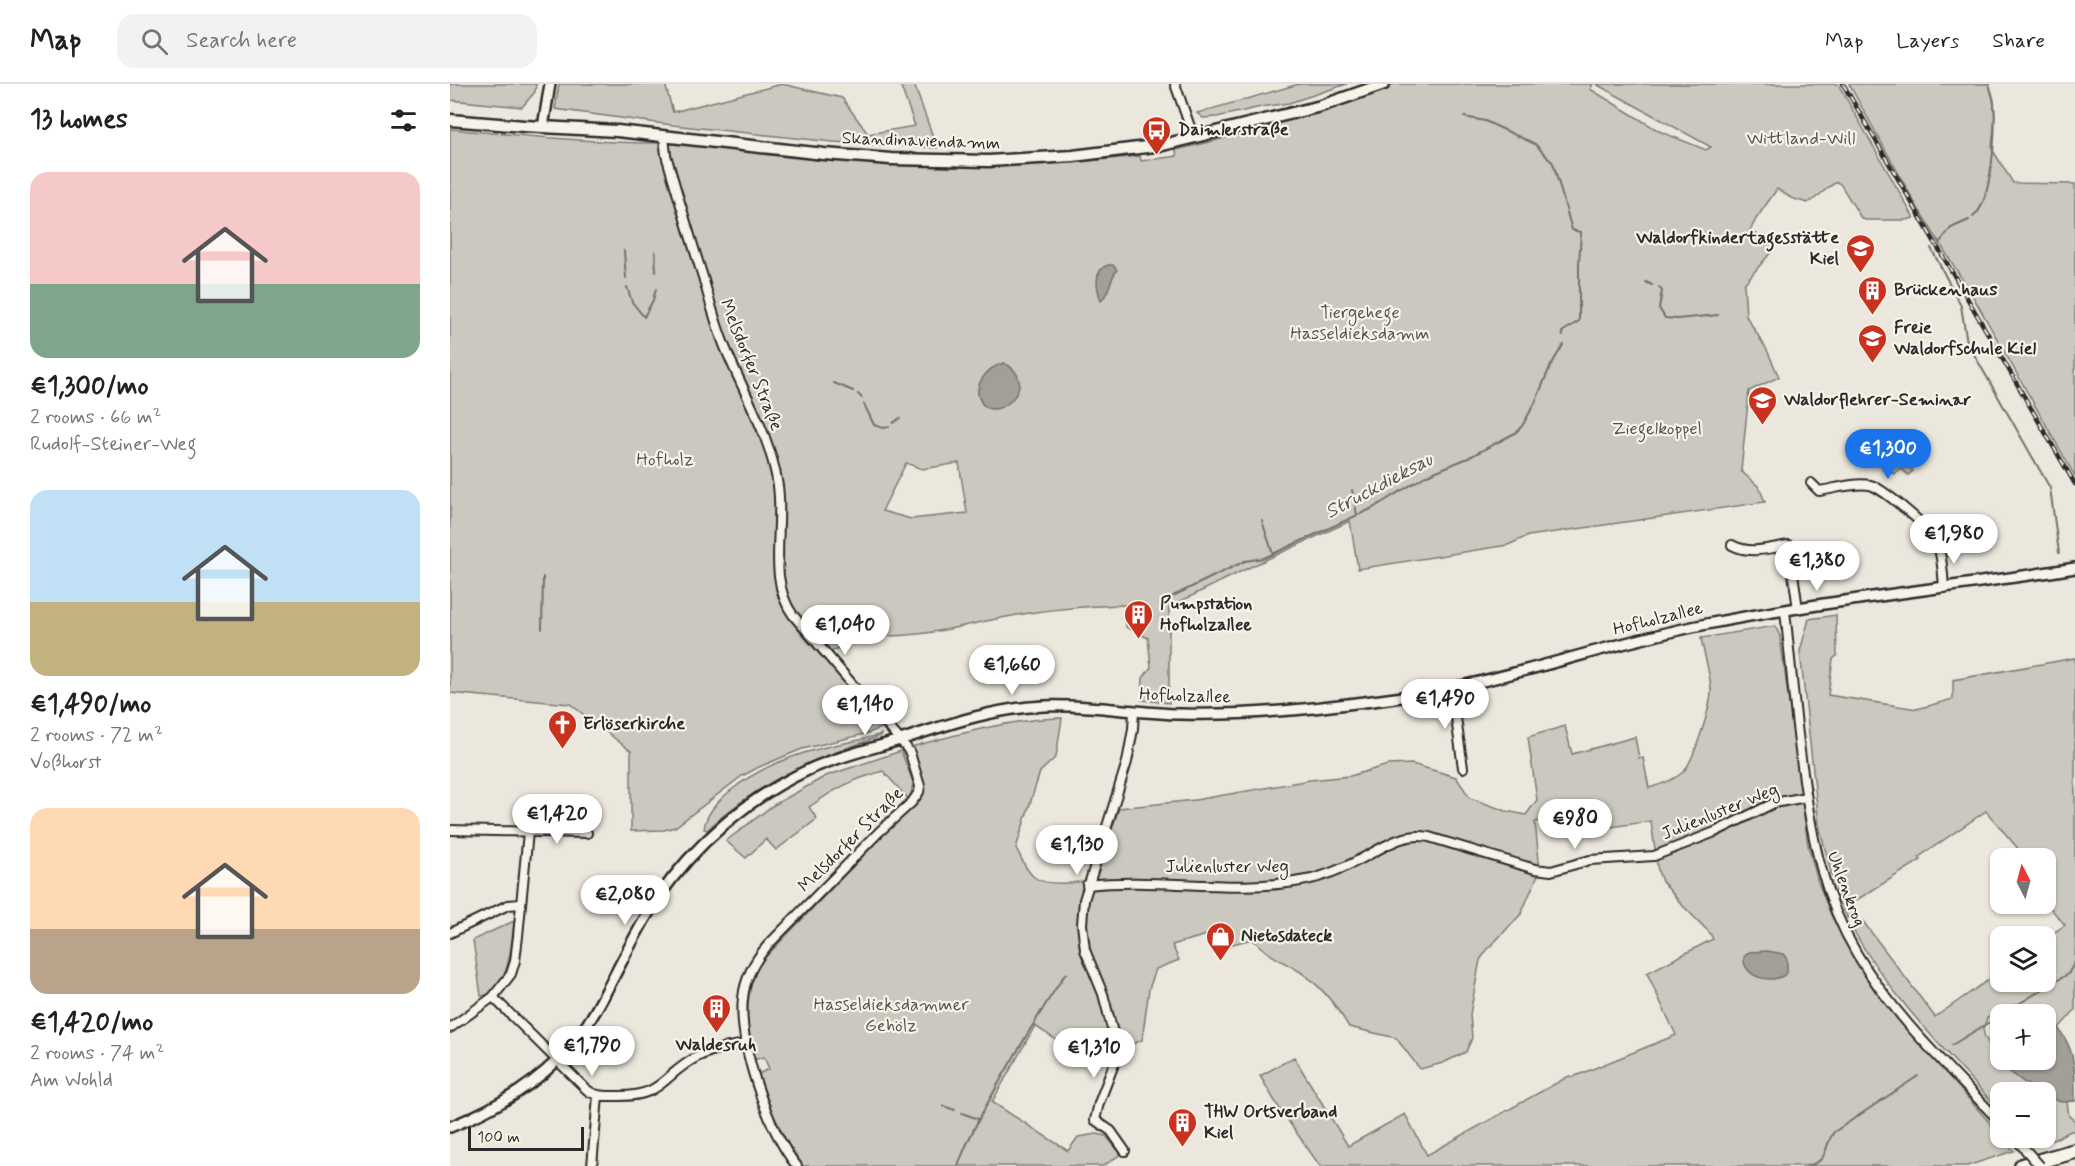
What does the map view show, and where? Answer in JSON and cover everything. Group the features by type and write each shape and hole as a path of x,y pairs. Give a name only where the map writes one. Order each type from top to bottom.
{"highway":[{"path":"2022,1166 2075,1151"}],"main road":[{"name":"Skandinaviendamm","path":"450,120 617,131 880,158 989,161 1104,153 1163,145 1321,106 1384,84"}],"street":[{"path":"543,127 550,84"},
{"path":"1174,84 1194,138"},
{"name":"Melsdorfer Straße","path":"664,137 666,155 708,299 724,345 759,419 772,459 778,486 779,579 782,593 793,615 910,753 919,782 919,792 912,802 852,860 757,959 748,976 743,998 746,1044 767,1114 781,1144 797,1166"},
{"path":"1811,483 1819,491 1863,485 1873,486 1883,492 1934,535 1944,588"},
{"path":"1731,545 1750,551 1789,545 1798,609"},
{"name":"Hofholzallee","path":"450,1127 512,1096 557,1060 593,1015 643,921 669,883 686,862 730,819 776,787 806,771 850,754 991,713 1030,707 1062,706 1187,714 1268,712 1390,699 1452,689 1690,628 1785,611 2075,568"},
{"name":"Uhlenkrog","path":"1785,611 1806,797 1814,844 1823,880 1838,918 1878,986 1990,1111"},
{"path":"1452,689 1463,768"},
{"path":"1125,1151 1111,1131 1095,1120 1098,1103 1114,1064 1117,1048 1103,994 1085,950 1082,924 1087,885 1127,762 1134,711"},
{"name":"Julienluster Weg","path":"1087,885 1123,882 1237,885 1307,880 1321,877 1358,861 1400,839 1417,835 1535,869 1551,871 1590,860 1654,856 1715,832 1774,803 1806,797"},
{"path":"450,830 587,832"},
{"path":"450,1028 493,997 507,981 513,968 528,832"},
{"path":"450,933 508,905 521,904"},
{"path":"493,997 586,1089 598,1096 626,1096 649,1092 702,1054 746,1044"},
{"path":"592,1166 598,1096"},
{"path":"2024,1148 2040,1166"}],"green space":[{"path":"450,84 536,84 535,92 522,107 450,100"},
{"path":"559,84 665,84 673,112 782,84 842,98 868,134 915,126 900,84 914,84 937,148 833,142 672,125 555,109"},
{"path":"1299,84 1347,84 1289,103 1217,117 1203,118 1197,113"},
{"path":"1394,84 1593,84 1590,89 1659,131 1706,150 1711,147 1596,84 1838,84 1914,218 1865,220 1861,218 1837,182 1807,203 1791,198 1777,189 1756,219 1750,231 1778,244 1744,284 1746,316 1766,348 1779,377 1749,391 1741,471 1759,487 1765,502 1528,536 1508,545 1358,569 1350,521 1169,607 1169,703 1142,700 1143,678 1151,667 1148,638 1126,627 1126,605 1040,611 929,633 858,640 825,656 874,715 881,728 802,749 759,767 742,776 675,827 664,830 631,831 631,751 570,704 450,693 450,129 593,141 709,144 813,158 909,165 1024,165 1140,156 1141,161 1177,156 1176,150 1259,129","holes":["906,463 922,469 959,463 967,513 911,519 882,511"]},
{"path":"1849,84 1989,84 1995,115 1992,149 2013,183 2075,184 2075,476 1972,295 1916,205"},
{"path":"1900,452 1911,461 1910,467 1913,471 1908,475 1902,469 1894,474 1889,470 1892,454"},
{"path":"1836,615 1837,656 1833,659 1828,695 1917,709 1953,699 1953,680 2075,658 2075,1010 2059,1028 2056,1025 2056,1004 1990,1004 1990,1017 1987,1018 1983,1029 1990,1047 1990,1070 2010,1070 2024,1082 1990,1082 1990,1100 1902,1001 1884,978 1852,928 1862,920 1935,1017 1990,979 1990,992 2056,992 2056,931 2065,925 2056,914 2056,848 2017,848 1986,811 1919,857 1921,860 1850,904 1857,915 1847,918 1832,877 1819,825 1800,651 1809,619"},
{"name":"Hasseldieksdammer Gehölz","path":"1775,626 1780,636 1808,845 1818,882 1831,915 1875,991 1990,1123 1990,1148 2011,1148 2014,1151 1967,1166 1320,1166 1279,1108 1260,1076 1294,1057 1348,1146 1405,1114 1427,1155 1569,1076 1573,1077 1676,1035 1647,973 1713,939 1662,881 1658,871 1651,821 1604,828 1587,817 1576,815 1535,822 1540,870 1521,914 1480,960 1470,1014 1472,1038 1466,1052 1443,1063 1420,1069 1396,1038 1349,1027 1321,989 1252,939 1229,945 1224,943 1217,932 1172,945 1179,960 1156,969 1149,989 1142,1040 1128,1046 1113,1045 1108,1060 1099,1060 1070,1049 1035,1026 992,1102 1068,1151 1078,1137 1097,1134 1106,1136 1121,1154 1103,1166 802,1166 778,1128 758,1074 769,1069 764,1057 753,1060 749,1037 748,1001 757,966 913,804 883,771 844,786 809,807 817,819 776,850 766,839 746,858 726,841 772,806 826,776 901,751 913,782 911,795 913,803 921,783 914,746 1006,724 1062,718 1056,757 1040,772 1016,848 1034,877 1055,883 1095,879 1119,808 1195,800 1310,780 1350,776 1388,765 1412,764 1456,777 1470,798 1506,811 1526,815 1537,800 1528,737 1565,726 1572,754 1635,737 1639,758 1643,758 1649,788 1671,780 1683,772 1697,746 1710,697 1711,689 1701,638"},
{"path":"881,734 881,736 788,773 747,798 707,830 704,829 710,813 721,799 740,783 762,770 810,751"},
{"path":"514,921 510,953 503,977 498,987 481,996 473,940"},
{"path":"2056,1099 2067,1102 2069,1116 2075,1121 2075,1130 2056,1138"}],"shaded area":[{"path":"1108,265 1113,265 1117,270 1101,301 1097,281 1100,271"},
{"path":"1004,363 1015,371 1019,380 1018,390 1013,399 1005,405 996,409 988,408 978,396 980,383 992,368"},
{"path":"1768,951 1783,954 1787,959 1787,973 1781,977 1767,979 1760,977 1748,970 1745,964 1744,957 1749,952"},
{"path":"2056,1025 2063,1034 2071,1053 2075,1074 2075,1101 2056,1100 2056,1082 2024,1082 2008,1070 2056,1070"}],"waterway":[{"path":"1973,217 1980,209 1985,196 1992,163 1994,102 1989,84"},
{"name":"Struckdieksau","path":"1464,117 1485,121 1535,144 1553,163 1572,230 1581,232 1579,321 1562,332 1563,336"},
{"path":"1940,242 1951,228 1969,220"},
{"path":"1931,248 1961,306 1967,342 2050,488 2059,553"},
{"path":"624,251 626,278"},
{"path":"655,251 656,272"},
{"path":"1646,282 1652,285"},
{"path":"627,287 632,302 644,317 656,289"},
{"path":"1659,287 1662,291 1659,308 1665,318 1718,315"},
{"name":"Struckdieksau","path":"1164,603 1173,596 1245,561 1264,558 1373,508 1427,475 1468,458 1515,433 1522,426 1535,403 1550,367 1563,345"},
{"path":"834,383 853,391"},
{"path":"858,394 862,398"},
{"path":"864,404 874,425 889,427"},
{"path":"893,423 900,418"},
{"path":"1352,490 1357,515"},
{"path":"1262,521 1273,554"},
{"path":"542,629 543,577"},
{"path":"2018,1004 2068,974 2075,962"},
{"name":"Struckdieksau","path":"958,1166 972,1132 1001,1079 1066,973"},
{"path":"1952,1045 1990,1022"},
{"path":"1806,1166 1814,1164 1823,1157 1834,1132 1918,1076"},
{"path":"943,1106 955,1110"},
{"path":"962,1113 978,1119"}],"railway":[{"path":"1843,84 2075,484"}],"place":[{"name":"Daimlerstraße","path":"1157,156"},
{"name":"Waldorfkindertagesstätte Kiel","path":"1860,274"},
{"name":"Brückenhaus","path":"1873,316"},
{"name":"Freie Waldorfschule Kiel","path":"1873,364"},
{"name":"Waldorflehrer-Seminar","path":"1763,426"},
{"name":"Pumpstation Hofholzallee","path":"1139,640"},
{"name":"Erlöserkirche","path":"562,750"},
{"name":"Nietosdateck","path":"1220,962"},
{"name":"Waldesruh","path":"716,1034"},
{"name":"THW Ortsverband Kiel","path":"1183,1148"}],"park label":[{"name":"Wittland-Will","path":"1801,139"},
{"name":"Tiergehege Hasseldieksdamm","path":"1360,323"},
{"name":"Ziegelkoppel","path":"1657,429"},
{"name":"Hofholz","path":"665,460"}]}
